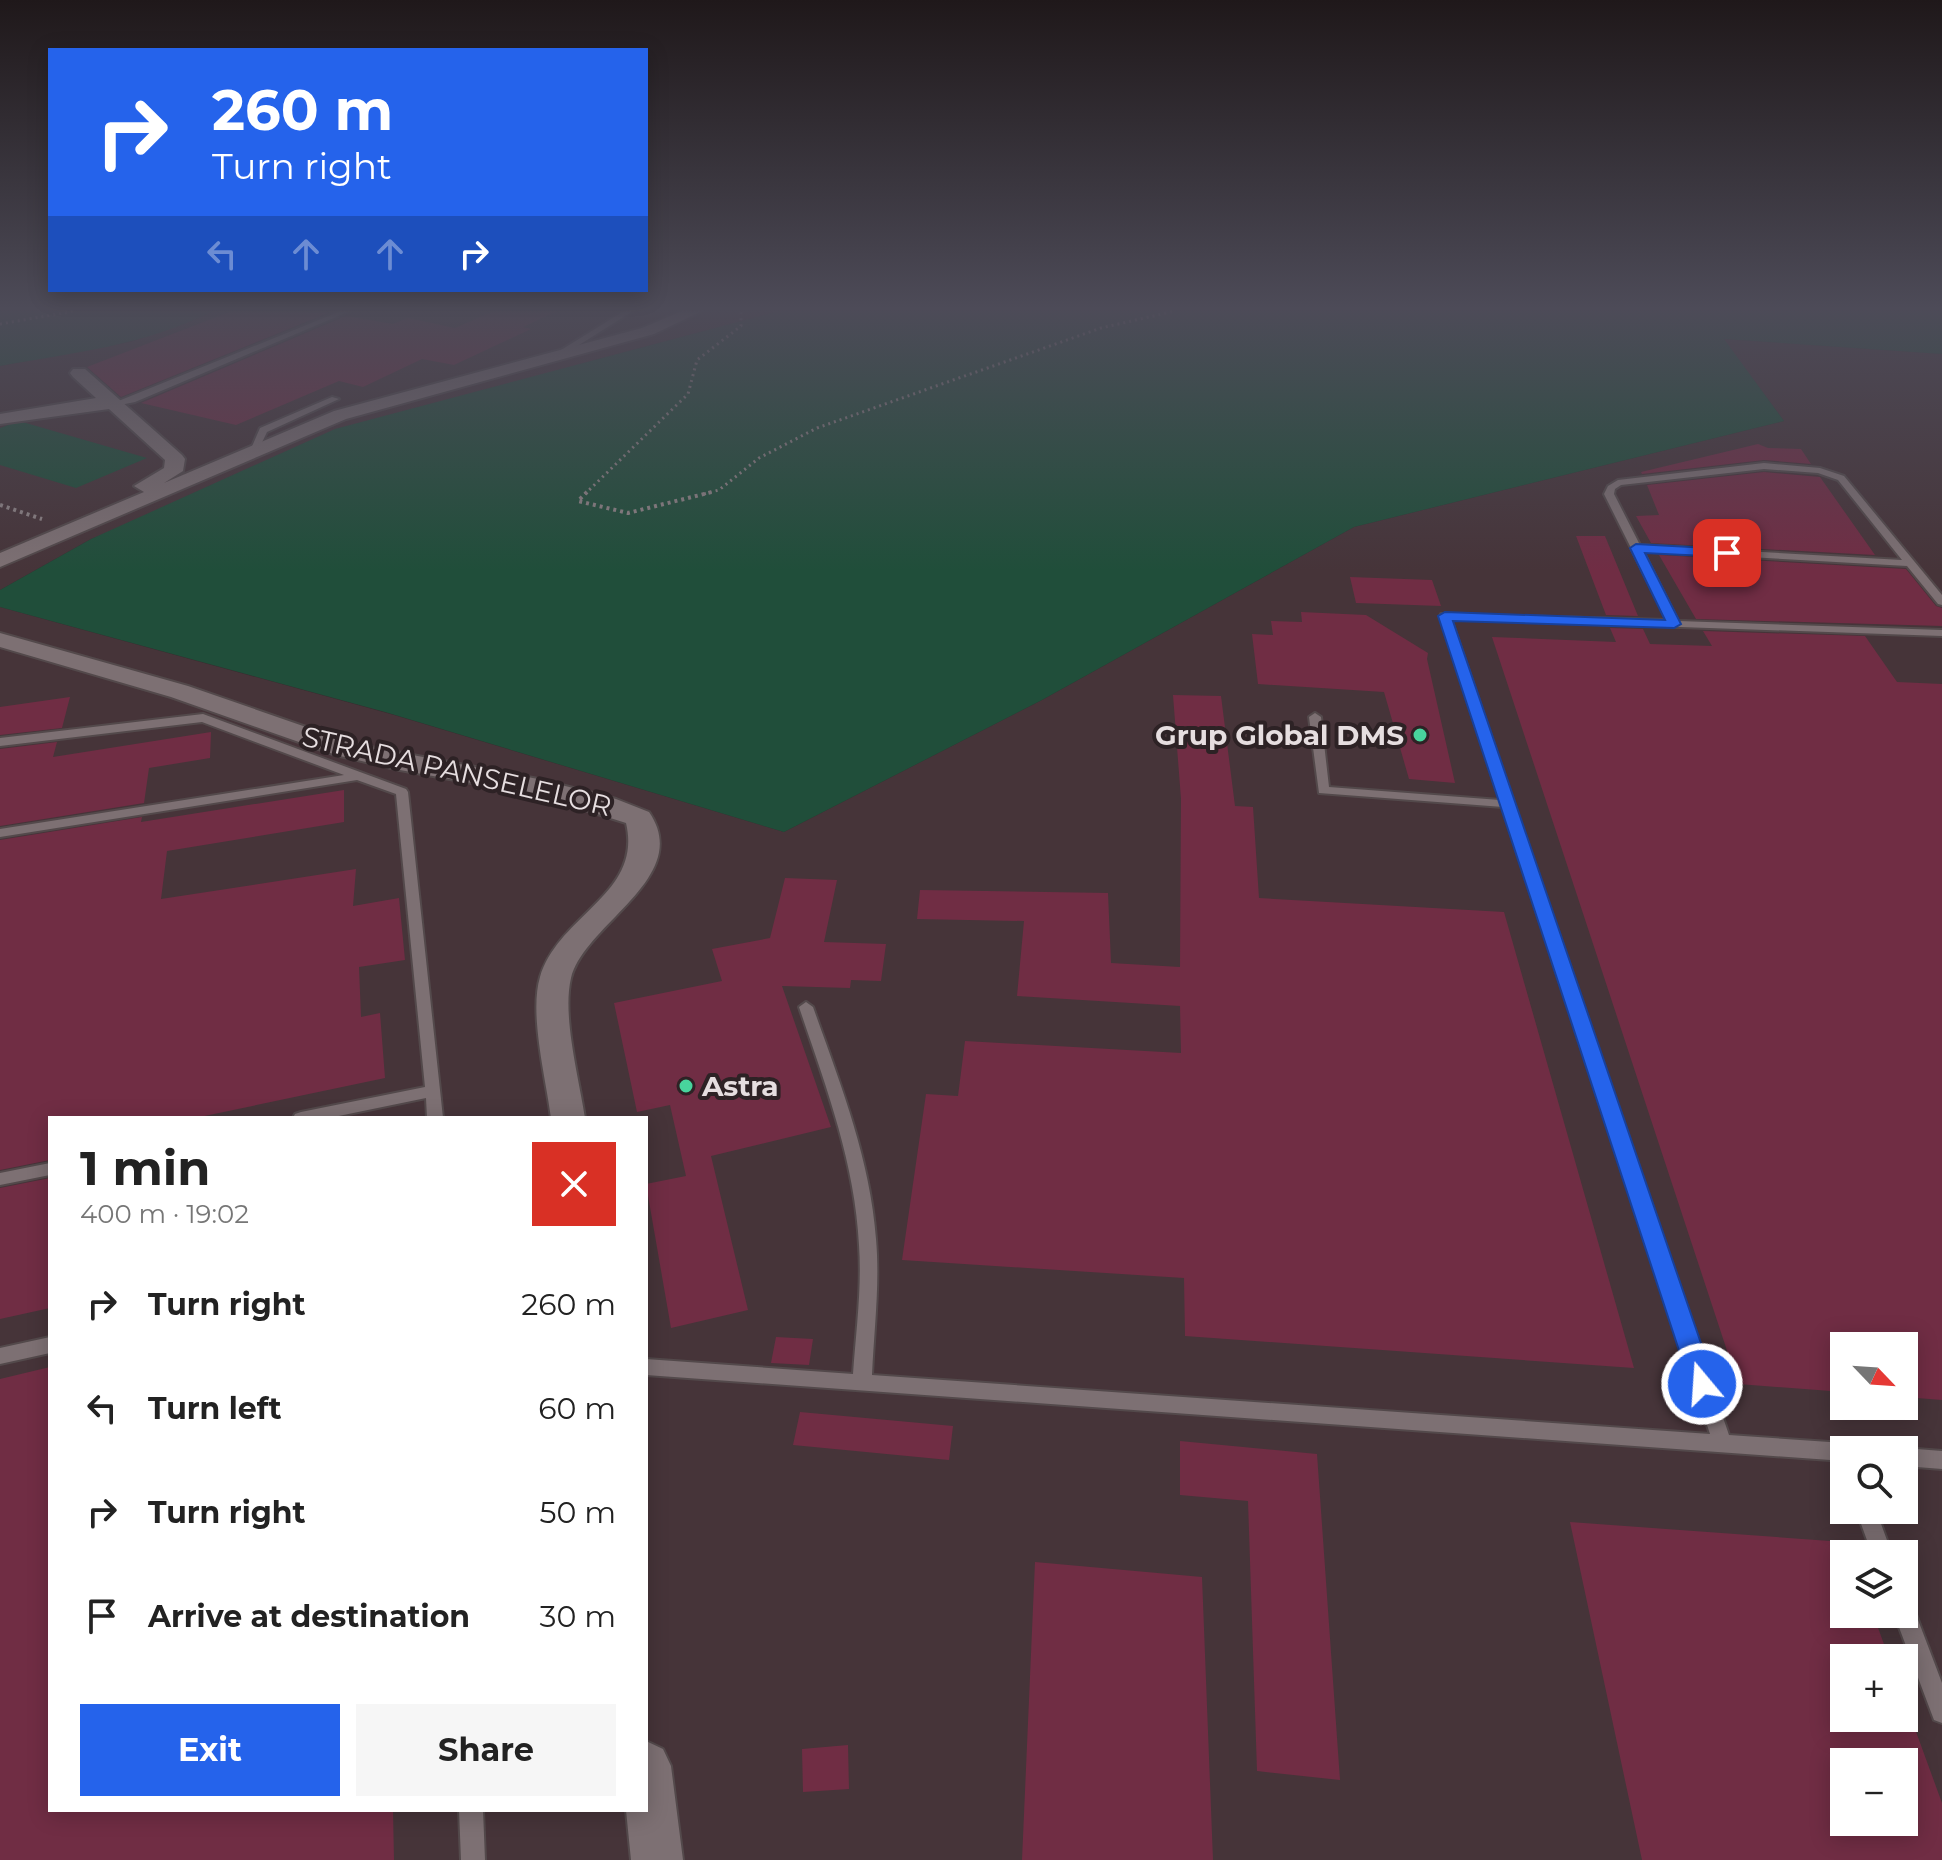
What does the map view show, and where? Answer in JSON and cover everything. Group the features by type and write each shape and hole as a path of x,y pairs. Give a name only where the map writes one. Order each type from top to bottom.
{"street":[{"path":"0,541 153,483 173,471 175,459 108,398"},
{"path":"0,561 340,415 402,398"},
{"path":"0,419 98,403 115,404"},
{"name":"STRADA PANSELELOR","path":"0,640 206,700 328,744 368,755 563,792 609,805 639,818 647,837 644,865 622,894 563,955 555,981 568,1116"},
{"path":"648,1783 657,1860"}],"lane":[{"path":"115,404 137,398"},
{"path":"254,451 263,430 335,399"},
{"path":"1674,624 1609,494 1614,486 1794,465 1824,470 1841,478 1942,602"},
{"path":"1636,548 1910,563"},
{"path":"1722,1442 1445,616 1942,633"},
{"path":"1315,717 1323,790 1508,804"},
{"path":"0,742 203,718 402,792 435,1116"},
{"path":"0,833 358,776"},
{"path":"806,1007 842,1111 861,1194 868,1243 862,1383"},
{"path":"311,1116 433,1091"},
{"path":"0,1179 48,1169"},
{"path":"0,1356 48,1345"},
{"path":"648,1367 1830,1451"},
{"path":"1918,1458 1942,1460"},
{"path":"1910,1628 1942,1712"},
{"path":"471,1812 473,1860"}],"path":[{"path":"684,398 578,501 628,513 719,490 759,458 817,428 903,398"},
{"path":"0,505 51,521"}],"shaded area":[{"path":"0,398 488,398 91,539 0,590"},
{"path":"1767,398 1942,398 1942,1860 0,1860 0,607 394,715 784,832 1042,700 1354,527 1784,421"}],"green space":[{"path":"452,398 1767,398 1784,421 1354,527 1042,700 784,832 385,712 0,607 0,590 91,539 335,429"},
{"path":"19,421 147,458 76,488 0,465 0,428"}],"building":[{"path":"153,398 300,398 236,425 141,403"},
{"path":"1758,444 1768,448 1801,449 1811,464 1764,460 1641,472"},
{"path":"1764,472 1820,477 1875,555 1651,543 1636,516 1659,515 1647,485"},
{"path":"1576,536 1605,536 1638,616 1606,615"},
{"path":"1659,555 1906,569 1936,606 1942,608 1942,626 1696,619"},
{"path":"1350,577 1432,580 1441,606 1356,603"},
{"path":"1301,612 1366,615 1428,653 1455,783 1409,779 1384,692 1258,684 1252,634 1273,635 1271,621 1302,622"},
{"path":"1610,628 1643,629 1650,644 1712,646 1703,631 1865,636 1897,682 1942,684 1942,1400 1918,1398 1918,1332 1830,1332 1830,1391 1738,1384 1492,637 1616,642"},
{"path":"1173,695 1221,696 1235,806 1253,807 1259,898 1504,912 1634,1368 1185,1336 1184,1278 902,1260 926,1094 958,1096 965,1041 1181,1053 1180,1006 1017,996 1024,921 917,919 920,890 1108,893 1111,963 1180,967 1181,799"},
{"path":"70,697 62,728 0,735 0,707"},
{"path":"211,732 210,758 149,768 144,803 0,826 0,749 57,742 53,757"},
{"path":"344,790 344,822 167,851 161,899 356,869 353,906 399,898 405,960 359,967 361,1017 380,1013 385,1078 204,1116 48,1116 48,1160 0,1170 0,840 142,817 141,822"},
{"path":"785,878 837,880 824,942 886,944 881,981 851,980 850,988 782,986 831,1127 711,1156 748,1310 671,1328 648,1184 686,1176 670,1105 637,1112 614,1003 722,981 712,949 770,938"},
{"path":"48,1178 48,1308 0,1319 0,1188"},
{"path":"776,1337 813,1339 809,1365 771,1363"},
{"path":"48,1367 48,1812 393,1812 394,1860 0,1860 0,1379"},
{"path":"800,1412 953,1426 949,1460 793,1445"},
{"path":"1180,1441 1317,1454 1340,1780 1257,1771 1248,1501 1180,1495"},
{"path":"1570,1522 1830,1541 1830,1628 1878,1628 1884,1644 1830,1644 1830,1732 1916,1732 1942,1803 1942,1860 1642,1860"},
{"path":"1035,1562 1202,1577 1213,1860 1022,1860"},
{"path":"848,1745 849,1789 803,1792 802,1749"}],"place":[{"name":"Grup Global DMS","path":"1420,735"},
{"name":"Astra","path":"686,1086"}],"route":[{"path":"1702,1384 1445,616 1674,624 1636,548 1727,553"}]}
